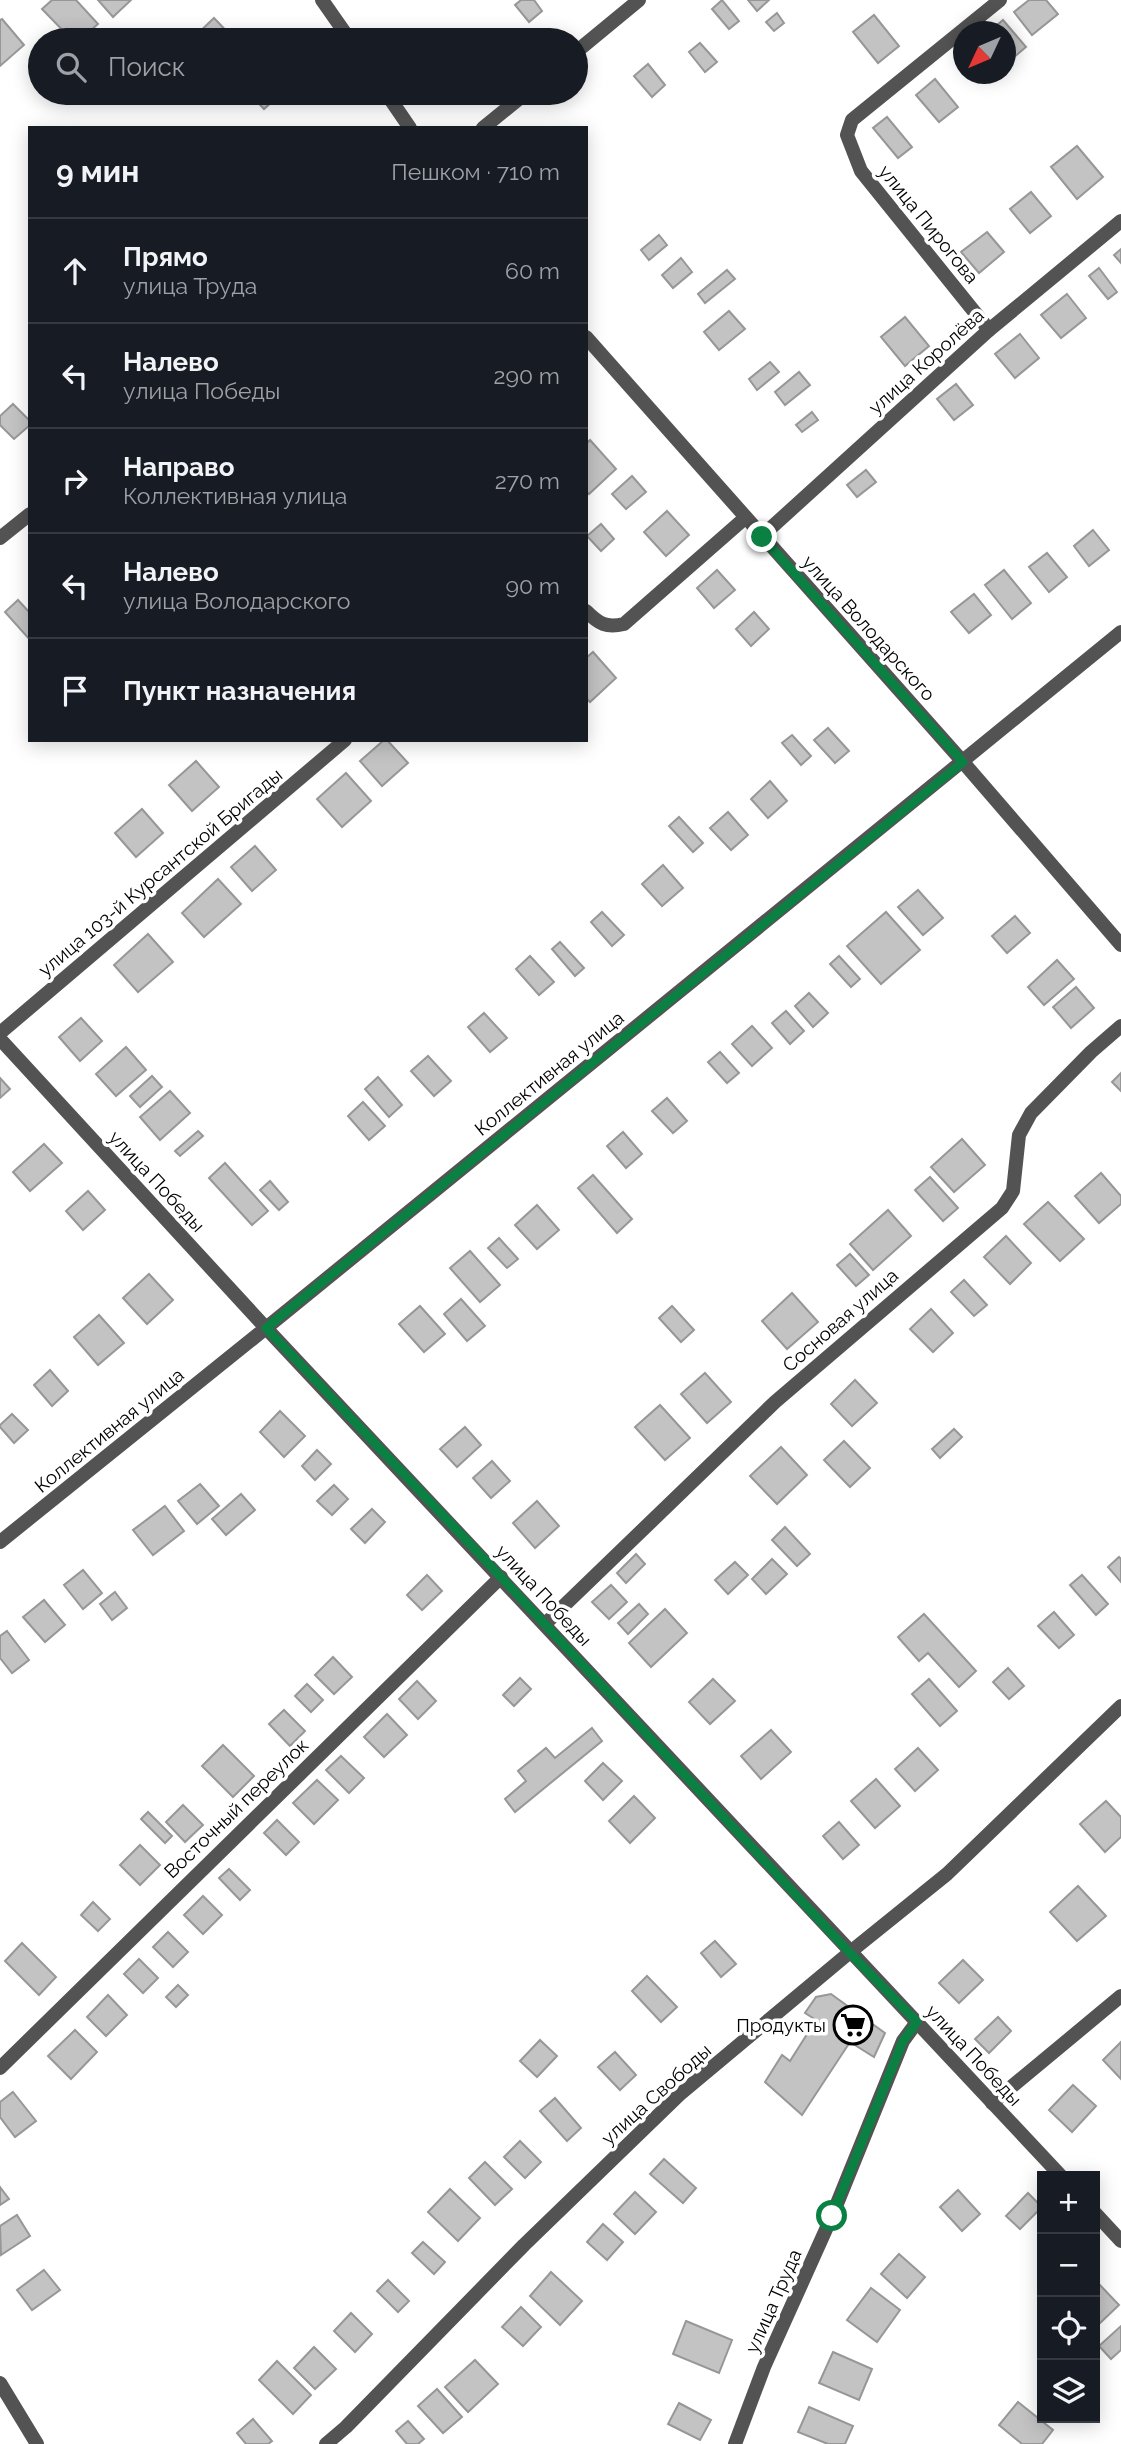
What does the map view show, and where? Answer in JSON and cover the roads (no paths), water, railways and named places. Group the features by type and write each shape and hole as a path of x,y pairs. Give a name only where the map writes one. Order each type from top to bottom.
{"street":[{"path":"322,0 342,28"},
{"path":"588,42 639,0"},
{"name":"улица Пирогова","path":"989,330 861,171 846,135 852,120 1000,0"},
{"path":"394,105 409,126"},
{"path":"485,126 511,105"},
{"name":"улица Королёва","path":"762,537 989,330 1121,221"},
{"name":"улица Володарского","path":"588,339 963,762 1121,945"},
{"path":"0,538 28,516"},
{"path":"588,613 609,628 624,624 745,518"},
{"name":"Коллективная улица","path":"0,1542 1121,632"},
{"name":"улица 103-й Курсантской Бригады","path":"0,1033 343,742"},
{"name":"Сосновая улица","path":"545,1624 775,1402 1002,1208 1013,1191 1019,1135 1031,1113 1091,1052 1121,1026"},
{"name":"улица Победы","path":"0,1039 266,1328 1056,2171"},
{"name":"Восточный переулок","path":"0,2067 501,1577"},
{"name":"улица Свободы","path":"326,2444 346,2427 524,2245 679,2095 849,1952 947,1874 1121,1706"},
{"path":"992,2103 1121,1996"},
{"name":"улица Труда","path":"735,2444 764,2367 832,2216 903,2041 917,2022"},
{"path":"1100,2218 1121,2241"},
{"path":"0,2383 37,2444"}],"place":[{"name":"Продукты","path":"853,2025"}]}
